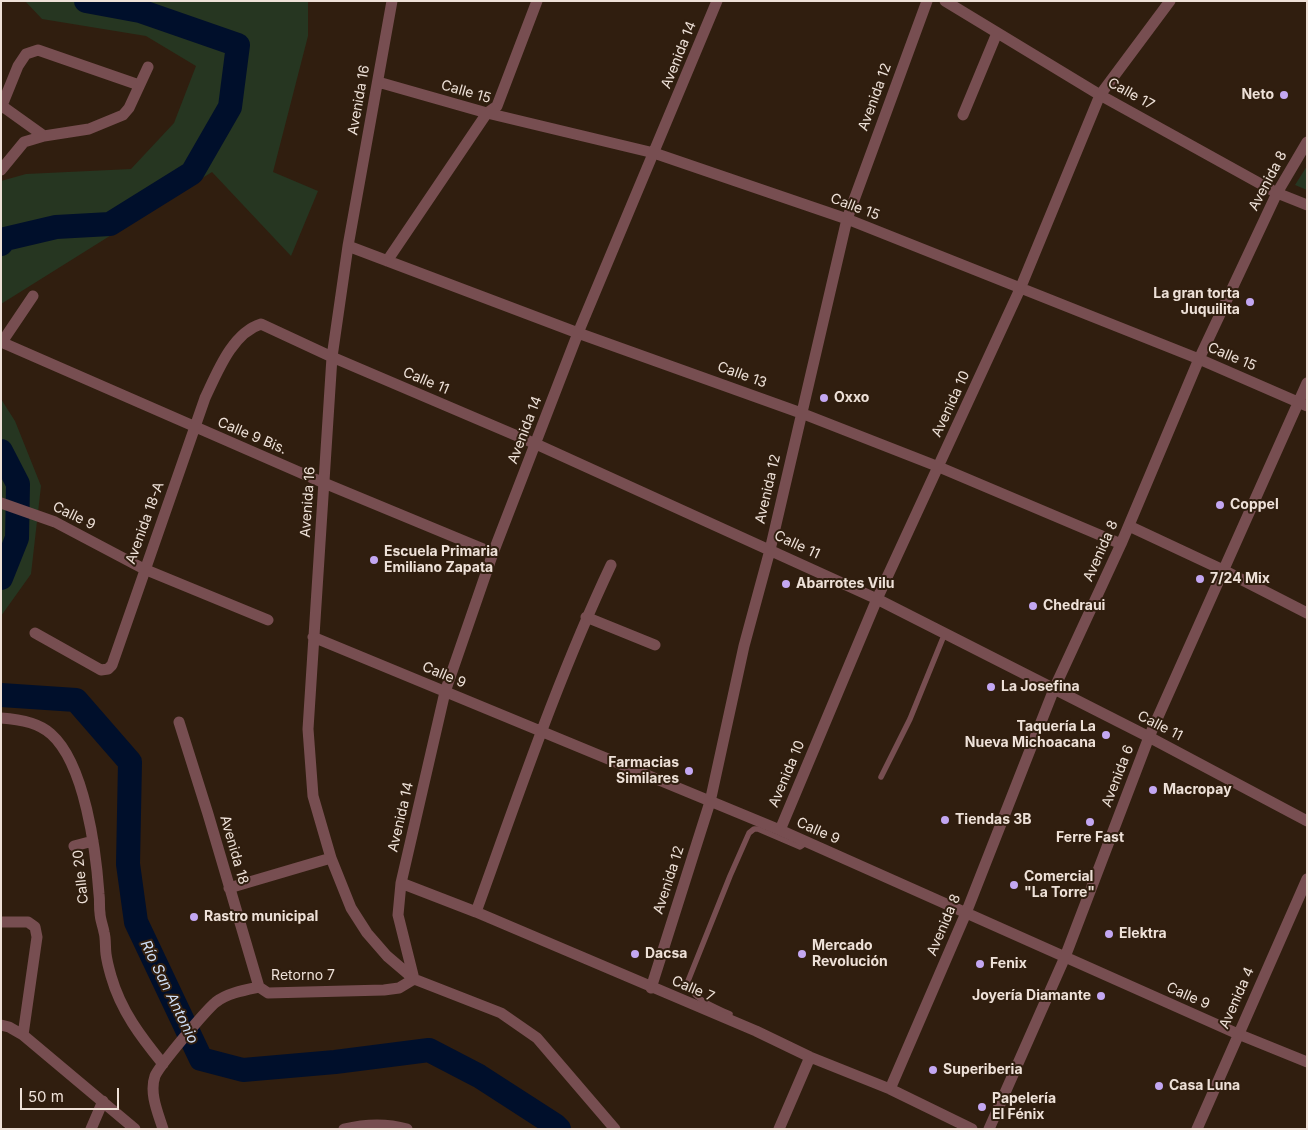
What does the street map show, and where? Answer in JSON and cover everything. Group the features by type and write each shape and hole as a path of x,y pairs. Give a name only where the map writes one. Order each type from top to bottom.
{"street":[{"name":"Avenida 16","path":"392,1 348,246 332,357 308,729 313,796 331,858 351,908 367,933 387,956 414,979 501,1013 537,1038 615,1129"},
{"path":"387,261 487,113 497,106 537,1"},
{"name":"Avenida 14","path":"400,883 445,692 493,552 578,333 717,1"},
{"name":"Avenida 12","path":"651,988 710,802 744,646 770,550 847,219 927,1"},
{"name":"Calle 17","path":"945,1 1100,95 1277,193 1307,205"},
{"name":"Avenida 10","path":"780,830 877,599 1020,289 1100,95 1170,1"},
{"path":"963,115 997,33"},
{"path":"44,136 2,107 18,66 26,54 38,50 139,85"},
{"path":"4,168 24,142 44,136 89,129 123,115 130,108 148,67"},
{"name":"Calle 15","path":"378,82 487,113 654,153 847,219 1199,360 1302,404"},
{"name":"Avenida 8","path":"890,1089 966,913 1054,689 1129,526 1199,360 1277,193 1307,142"},
{"name":"Calle 13","path":"348,246 578,333 801,412 939,467 1121,544"},
{"path":"1,342 33,296"},
{"name":"Calle 11","path":"261,324 332,357 536,444 877,599 1149,737 1307,820"},
{"name":"Avenida 18-A","path":"35,633 101,670 108,669 112,665 204,398 224,360 247,331 261,324"},
{"name":"Calle 9 Bis.","path":"1,342 324,483 493,552"},
{"name":"Avenida 6","path":"989,1129 1065,958 1149,737 1223,570 1302,404 1307,383"},
{"name":"Calle 9","path":"1,503 56,522 144,569 268,620"},
{"path":"1129,526 1223,570 1307,613"},
{"path":"476,912 541,733 586,617 611,565"},
{"path":"586,617 655,645"},
{"name":"Calle 9","path":"313,637 541,733 780,830 1065,958 1238,1034 1307,1062"},
{"name":"Calle 20","path":"1,718 15,719 50,732 62,746 70,762 80,789 93,841 100,914 112,979 131,1023 165,1061"},
{"name":"Avenida 18","path":"179,722 259,987"},
{"path":"74,846 93,841"},
{"path":"229,888 331,858"},
{"name":"Avenida 4","path":"1197,1129 1307,879"},
{"path":"400,883 398,915 414,979"},
{"name":"Calle 7","path":"400,883 476,912 810,1057 890,1089 972,1129"},
{"path":"1,922 28,922 35,927 37,936 23,1035"},
{"name":"Retorno 7","path":"163,1129 153,1096 155,1076 165,1061 216,1002 239,991 259,987 268,993 384,990 399,988 414,979"},
{"path":"1,1025 23,1035 135,1129"},
{"path":"780,1129 810,1057"},
{"path":"91,1129 103,1101"},
{"path":"344,1129 363,1124 394,1126 407,1129"}],"lane":[{"path":"881,778 910,719 945,633"},
{"path":"756,1032 752,1025 700,999 690,989 688,981 749,833 758,829 800,847 807,842"}],"green space":[{"path":"25,1 308,1 308,36 273,172 318,191 291,256 212,172 1,304 1,181 26,174 131,169 174,123 196,66 146,36 42,19"},
{"path":"1307,166 1307,190 1295,185"},
{"path":"1,399 15,421 41,486 31,574 1,616"}],"waterway":[{"name":"Río San Antonio","path":"1,244 5,239 56,227 110,224 192,173 230,107 238,45 140,11 86,1"},
{"name":"Río San Antonio","path":"1,451 18,484 17,538 1,578"},
{"name":"Río San Antonio","path":"1,695 76,700 130,762 128,864 136,922 201,1059 243,1070 335,1062 429,1050 479,1076 559,1129"}],"place":[{"name":"Neto","path":"1284,95"},
{"name":"La gran torta Juquilita","path":"1250,302"},
{"name":"Oxxo","path":"824,398"},
{"name":"Coppel","path":"1220,505"},
{"name":"Escuela Primaria Emiliano Zapata","path":"374,560"},
{"name":"7/24 Mix","path":"1200,579"},
{"name":"Abarrotes Vilu","path":"786,584"},
{"name":"Chedraui","path":"1033,606"},
{"name":"La Josefina","path":"991,687"},
{"name":"Taquería La Nueva Michoacana","path":"1106,735"},
{"name":"Farmacias Similares","path":"689,771"},
{"name":"Macropay","path":"1153,790"},
{"name":"Tiendas 3B","path":"945,820"},
{"name":"Ferre Fast","path":"1090,822"},
{"name":"Comercial \"La Torre\"","path":"1014,885"},
{"name":"Rastro municipal","path":"194,917"},
{"name":"Elektra","path":"1109,934"},
{"name":"Dacsa","path":"635,954"},
{"name":"Mercado Revolución","path":"802,954"},
{"name":"Fenix","path":"980,964"},
{"name":"Joyería Diamante","path":"1101,996"},
{"name":"Superiberia","path":"933,1070"},
{"name":"Casa Luna","path":"1159,1086"},
{"name":"Papelería El Fénix","path":"982,1107"}]}
